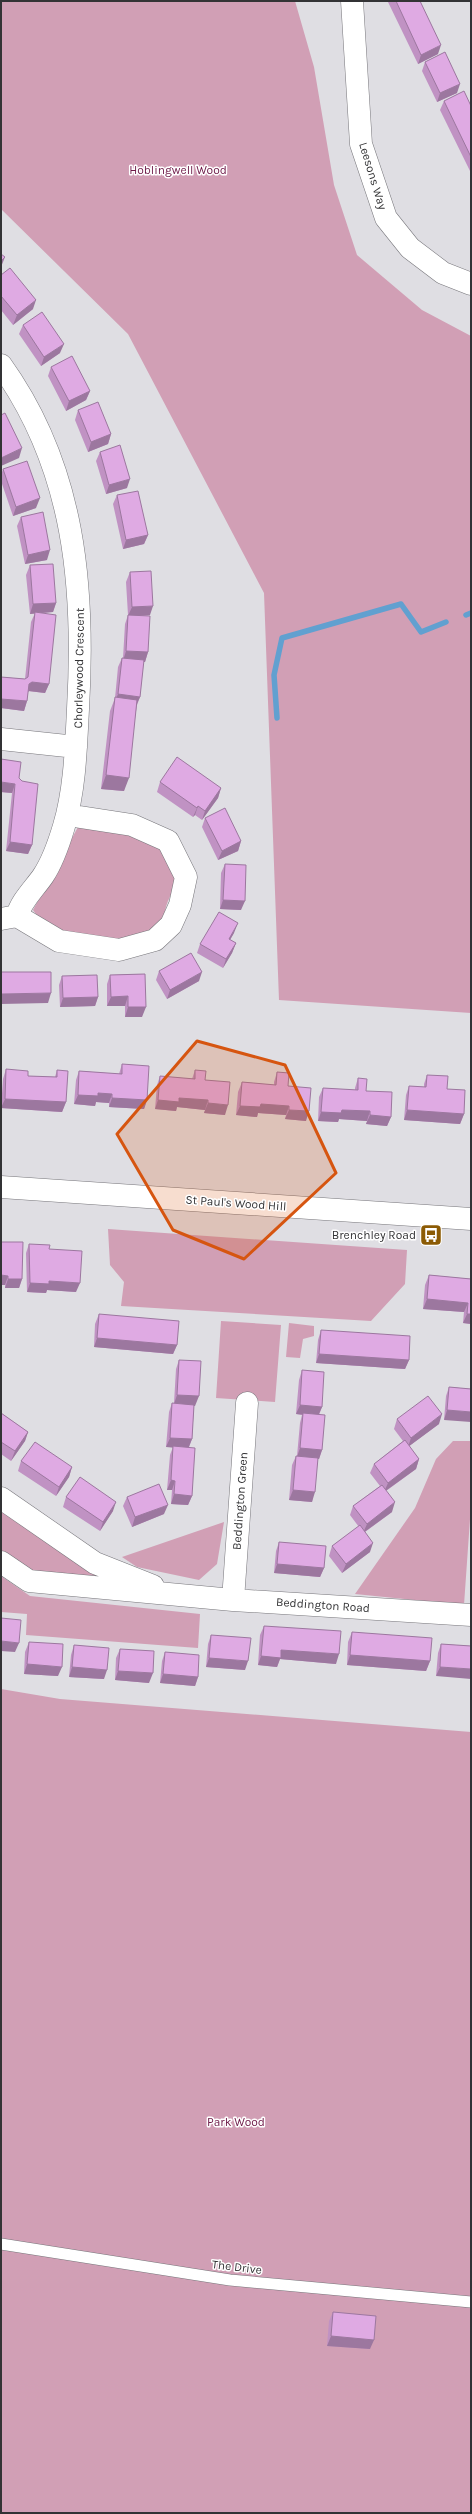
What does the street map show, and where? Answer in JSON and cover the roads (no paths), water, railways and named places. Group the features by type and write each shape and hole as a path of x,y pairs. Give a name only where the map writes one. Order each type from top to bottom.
{"street":[{"name":"Leesons Way","path":"352,1 361,144 386,218 410,248 443,273 471,284"},
{"name":"Chorleywood Crescent","path":"1,365 28,410 42,439 57,478 72,533 81,614 76,746 67,815 62,835 48,867 21,907 9,918"},
{"path":"1,739 76,746"},
{"path":"9,918 59,941 119,950 155,940 171,925 180,905 186,876 168,841 132,825 67,815"},
{"name":"St Paul's Wood Hill","path":"1,1187 471,1219"},
{"name":"Beddington Green","path":"233,1600 247,1403"},
{"name":"Beddington Road","path":"1,1498 95,1563 174,1595"},
{"name":"Beddington Road","path":"1,1562 29,1581 233,1600 471,1615"}],"lane":[{"name":"The Drive","path":"1,2244 230,2280 471,2302"}],"waterway":[{"path":"277,718 274,675 282,638 401,604 421,632 446,622"},
{"path":"466,615 471,613"}],"place":[{"name":"Brenchley Road","path":"431,1235"}],"park label":[{"name":"Hoblingwell Wood","path":"178,170"},
{"name":"Park Wood","path":"236,2122"}]}
